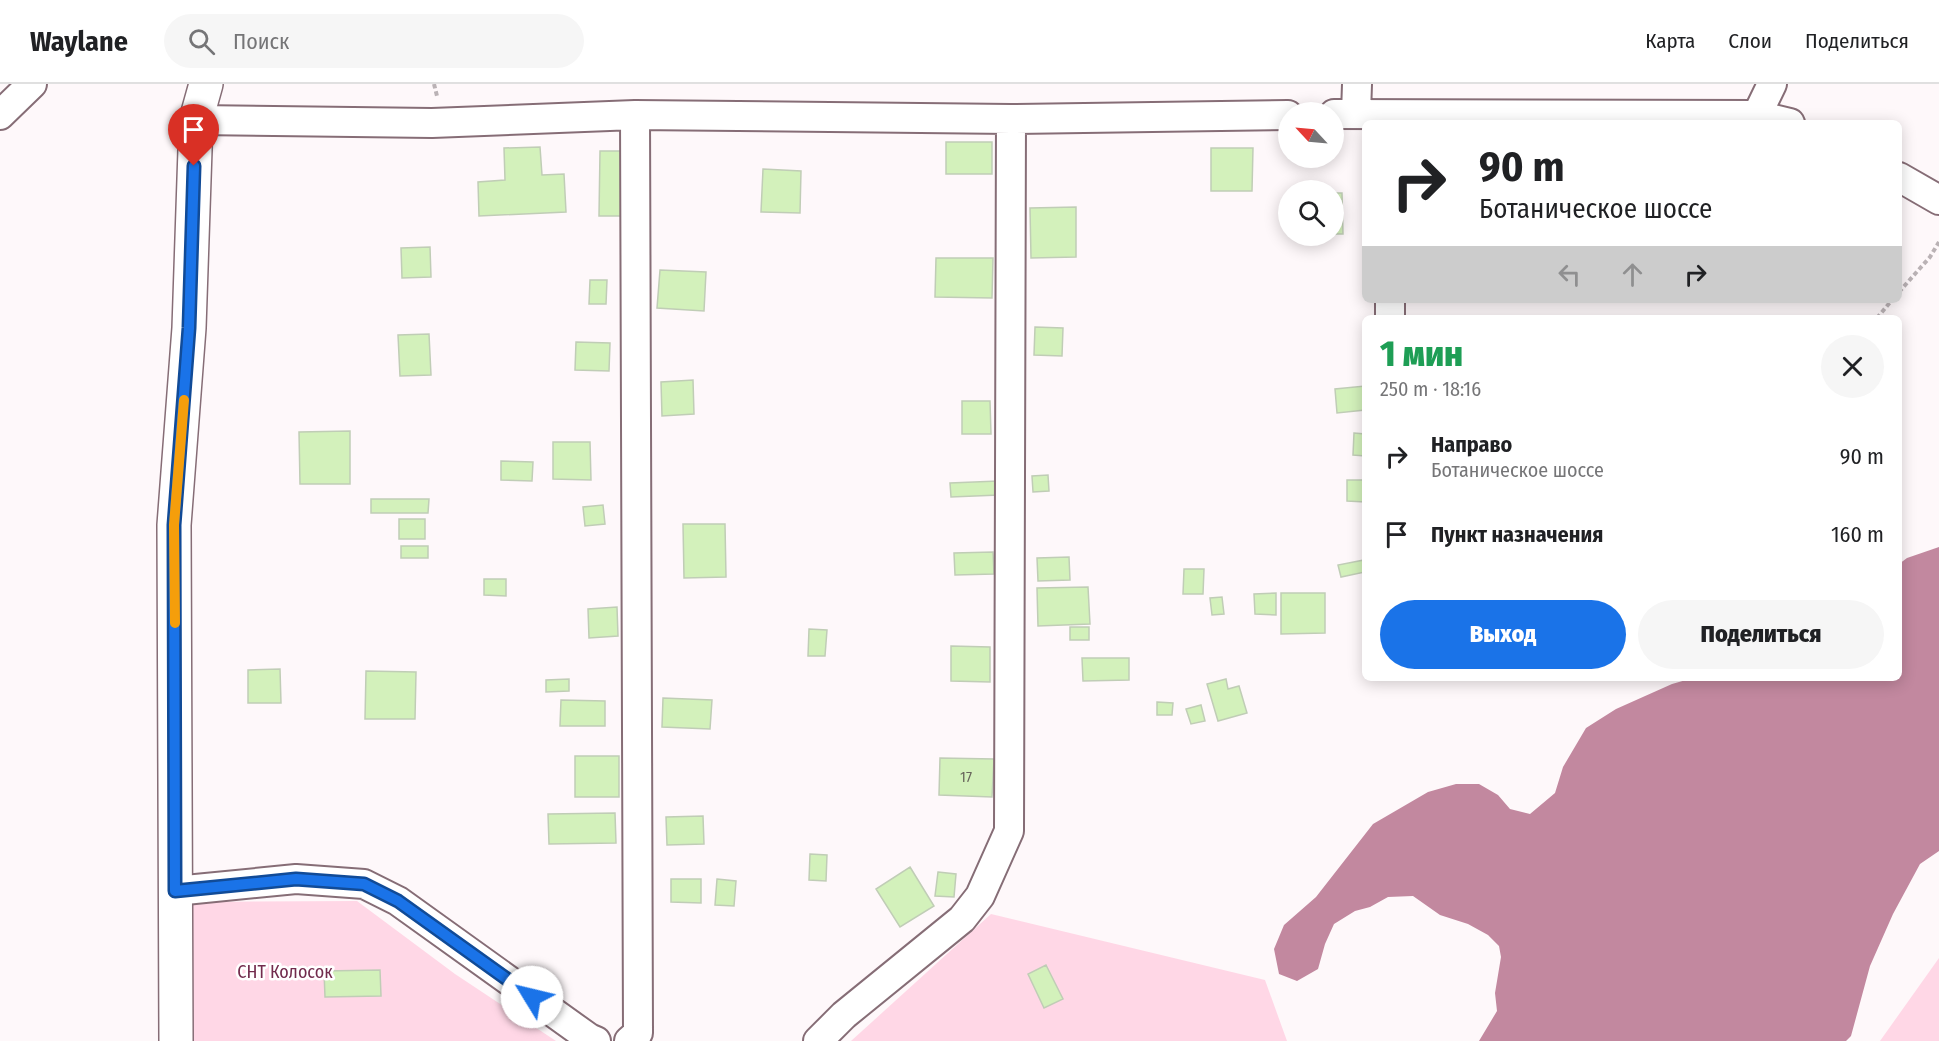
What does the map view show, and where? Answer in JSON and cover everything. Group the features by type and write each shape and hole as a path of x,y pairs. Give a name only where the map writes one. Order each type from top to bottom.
{"street":[{"path":"0,115 32,84"},
{"path":"176,1041 174,525 189,328 196,120 206,84"},
{"path":"1357,84 1345,114 1388,118 1757,115 1778,120"},
{"path":"1757,115 1772,84"},
{"path":"196,120 432,123 635,115 1011,119 1278,115"},
{"path":"629,1041 638,1034 635,115"},
{"path":"818,1041 844,1015 962,919 980,896 1009,831 1011,119"},
{"path":"1902,179 1939,200"},
{"path":"175,891 296,879 364,884 398,901 591,1040"}],"path":[{"path":"1902,289 1930,257 1939,242"},
{"path":"1880,315 1890,303"}],"green space":[{"name":"СНТ Колосок","path":"357,901 455,974 556,1041 190,1041 187,902"},
{"path":"991,914 1265,980 1287,1041 851,1041"},
{"path":"1939,958 1939,1041 1880,1041"}],"shaded area":[{"path":"1939,547 1939,851 1920,864 1893,914 1870,966 1851,1036 1846,1041 1479,1041 1497,1011 1495,993 1501,957 1499,946 1488,935 1468,924 1440,915 1413,896 1388,897 1370,907 1355,911 1334,924 1318,969 1297,981 1279,974 1274,949 1284,925 1316,897 1373,824 1428,792 1456,784 1479,784 1498,795 1510,809 1530,814 1555,793 1563,767 1586,728 1616,709 1682,681 1902,681 1902,562"}],"building":[{"path":"946,142 992,142 992,174 946,174"},
{"path":"540,147 542,175 564,174 566,212 479,216 478,182 505,180 504,148"},
{"path":"1211,148 1253,148 1252,191 1211,191"},
{"path":"600,151 623,151 622,216 599,216"},
{"path":"763,169 801,171 800,213 761,212"},
{"path":"1076,207 1076,257 1031,258 1030,208"},
{"path":"430,247 431,277 402,278 401,248"},
{"path":"936,258 993,258 992,298 935,297"},
{"path":"660,270 706,272 704,311 657,308"},
{"path":"590,280 607,280 606,304 589,304"},
{"path":"1035,327 1063,328 1062,356 1034,355"},
{"path":"429,334 431,375 400,376 398,335"},
{"path":"576,342 610,343 609,371 575,370"},
{"path":"693,380 694,414 662,416 661,382"},
{"path":"1362,386 1362,410 1337,413 1335,389"},
{"path":"962,401 990,401 991,434 962,434"},
{"path":"350,431 350,484 300,484 299,432"},
{"path":"1354,433 1362,434 1362,456 1353,455"},
{"path":"553,442 590,442 591,480 553,479"},
{"path":"501,461 533,462 532,481 501,480"},
{"path":"1048,475 1049,491 1033,492 1032,476"},
{"path":"1347,480 1362,480 1362,502 1347,501"},
{"path":"998,481 999,495 951,497 950,483"},
{"path":"371,499 429,499 428,513 371,513"},
{"path":"603,505 605,524 585,526 583,507"},
{"path":"399,519 425,519 425,539 399,539"},
{"path":"683,524 725,524 726,577 684,578"},
{"path":"401,546 428,546 428,558 401,558"},
{"path":"993,552 994,574 955,575 954,553"},
{"path":"1069,557 1070,580 1038,581 1037,558"},
{"path":"1362,560 1362,573 1341,577 1338,565"},
{"path":"1184,569 1204,569 1203,594 1183,594"},
{"path":"484,579 506,579 506,596 484,595"},
{"path":"1088,587 1090,624 1038,626 1037,588"},
{"path":"1276,593 1276,615 1255,614 1254,594"},
{"path":"1281,593 1325,593 1325,633 1281,634"},
{"path":"1222,597 1224,614 1212,615 1210,598"},
{"path":"617,607 618,636 589,638 588,609"},
{"path":"1070,627 1089,627 1089,640 1070,640"},
{"path":"809,629 827,630 825,656 808,656"},
{"path":"951,646 990,647 990,682 951,681"},
{"path":"1082,658 1129,658 1129,680 1083,681"},
{"path":"280,669 281,703 248,703 248,670"},
{"path":"366,671 416,672 415,719 365,719"},
{"path":"569,679 569,691 546,692 546,680"},
{"path":"1226,679 1228,689 1239,686 1247,713 1218,721 1207,684"},
{"path":"663,698 712,700 710,729 662,727"},
{"path":"561,700 605,701 605,726 560,726"},
{"path":"1157,702 1173,703 1172,715 1157,715"},
{"path":"1201,705 1205,721 1191,724 1186,709"},
{"path":"575,756 619,756 619,797 575,797"},
{"path":"940,758 994,759 992,797 939,795"},
{"path":"615,813 616,843 549,844 548,814"},
{"path":"703,816 704,844 667,845 666,817"},
{"path":"810,854 827,855 826,881 809,880"},
{"path":"910,867 934,906 900,927 876,889"},
{"path":"938,872 956,874 954,897 935,896"},
{"path":"671,879 701,879 701,903 671,902"},
{"path":"717,879 736,881 734,906 715,905"},
{"path":"1046,965 1063,999 1044,1008 1028,974"},
{"path":"380,970 381,996 325,997 324,971"}],"slow traffic":[{"path":"175,623 174,525 184,400"}],"route":[{"path":"194,166 189,328 174,525 175,891 296,879 364,884 398,901 532,997"}]}
